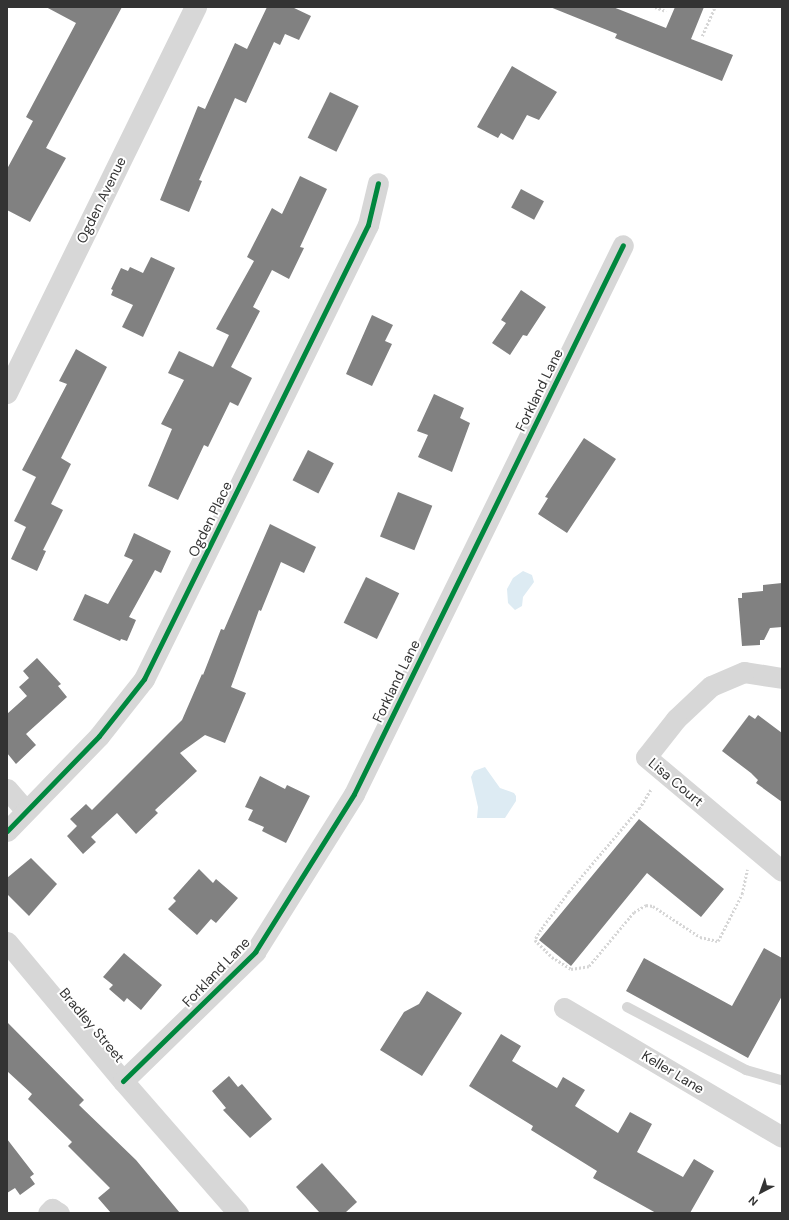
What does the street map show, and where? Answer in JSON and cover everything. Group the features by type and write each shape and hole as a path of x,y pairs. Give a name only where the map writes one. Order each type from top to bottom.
{"street":[{"name":"Ogden Avenue","path":"7,393 196,7"},
{"name":"Ogden Place","path":"7,831 99,736 144,679 368,225 378,183"},
{"name":"Forkland Lane","path":"123,1081 255,952 354,794 623,245"},
{"name":"Lisa Court","path":"782,678 744,672 711,686 676,719 646,757 782,871"},
{"path":"7,789 26,811"},
{"name":"Bradley Street","path":"7,942 123,1081 238,1213"},
{"name":"Keller Lane","path":"564,1008 782,1137"}],"lane":[{"path":"627,1007 746,1070 782,1080"}],"path":[{"path":"655,7 666,11"},
{"path":"702,36 715,7"},
{"path":"665,773 640,808 569,892 540,930 535,940 552,957 571,968 589,966 634,912 646,905 653,906 700,937 718,941 742,894 748,866 760,853"}],"shaded area":[{"path":"523,571 532,575 534,582 523,597 522,606 515,610 508,603 507,589 513,578"},
{"path":"485,767 500,788 514,793 516,796 516,801 505,818 477,818 478,807 471,777 474,771"}],"building":[{"path":"46,7 122,7 46,148 66,158 30,222 7,210 7,169 33,121 26,117 76,23"},
{"path":"267,7 292,7 311,16 299,40 285,34 280,45 274,42 246,103 235,98 199,180 202,181 189,212 160,200 198,106 205,109 235,43 247,49"},
{"path":"550,7 613,7 666,28 675,7 704,7 691,39 733,55 722,81 615,38 617,34"},
{"path":"512,66 557,92 539,120 527,115 513,140 501,133 498,138 477,127"},
{"path":"330,92 359,106 336,152 308,138"},
{"path":"300,176 327,189 300,247 304,248 289,279 272,270 253,307 260,311 231,367 252,378 238,406 230,402 208,447 204,445 178,500 148,486 172,429 161,424 184,380 168,373 179,351 213,367 229,335 216,329 254,261 247,257 272,208 282,214"},
{"path":"521,189 544,201 534,220 511,208"},
{"path":"151,257 175,268 143,337 122,327 133,305 111,295 113,290 111,289 121,268 128,271 130,267 143,273"},
{"path":"521,290 546,307 527,336 523,335 510,355 492,343 506,323 501,320"},
{"path":"372,315 393,325 385,341 392,344 372,386 346,374"},
{"path":"76,349 107,367 61,458 71,464 51,504 63,510 43,550 46,551 37,571 11,559 26,527 14,521 36,477 22,470 67,384 59,381"},
{"path":"434,394 464,408 460,418 470,423 452,472 418,457 428,435 417,431"},
{"path":"584,438 616,459 567,533 538,514 548,498 545,497"},
{"path":"308,450 334,463 318,493 293,480"},
{"path":"398,492 432,506 414,550 380,537"},
{"path":"270,524 316,547 304,573 281,562 261,611 259,610 231,687 246,693 225,743 205,735 180,753 197,771 155,810 158,813 136,834 117,813 91,837 96,842 83,854 67,836 77,826 70,819 86,804 92,810 182,720 202,674 203,675 221,629 224,630"},
{"path":"134,533 171,551 161,573 155,570 129,617 136,620 127,641 121,639 120,641 73,620 85,594 108,604 133,560 124,556"},
{"path":"366,577 399,593 377,639 344,623"},
{"path":"782,583 782,627 770,628 764,640 760,640 760,645 742,646 738,598 742,598 742,593 763,591 763,585"},
{"path":"37,658 61,684 58,686 67,697 26,734 36,745 16,764 7,753 7,714 27,696 19,687 29,678 23,671"},
{"path":"749,715 755,719 758,715 782,733 782,802 756,783 758,780 751,773 722,751"},
{"path":"260,776 285,789 287,785 310,796 286,843 262,831 264,827 248,820 253,810 245,807"},
{"path":"639,819 724,889 701,917 647,873 571,966 539,940"},
{"path":"31,858 57,884 29,916 7,894 7,878"},
{"path":"199,869 213,883 216,879 238,898 216,923 211,919 197,935 168,909 176,901 173,898"},
{"path":"764,948 782,958 782,996 748,1058 626,991 644,958 732,1006"},
{"path":"124,953 162,985 141,1010 127,998 124,1002 109,989 113,985 103,977"},
{"path":"427,991 462,1013 422,1076 380,1050 404,1012 419,1004"},
{"path":"7,1022 84,1100 79,1105 136,1160 180,1213 111,1213 98,1198 110,1188 68,1146 72,1142 28,1099 32,1094 7,1071"},
{"path":"501,1034 521,1046 512,1061 557,1088 563,1077 585,1090 575,1106 618,1133 630,1112 652,1124 637,1152 683,1177 694,1159 714,1171 690,1213 656,1213 593,1178 597,1171 531,1130 533,1126 469,1086"},
{"path":"229,1076 238,1087 242,1084 272,1119 250,1138 223,1110 226,1108 212,1091"},
{"path":"7,1139 34,1174 30,1177 35,1184 20,1195 15,1188 7,1193"},
{"path":"322,1163 357,1202 345,1213 320,1213 296,1187"}],"cycle path":[{"path":"7,831 99,736 144,679 368,225 378,183"},
{"path":"123,1081 255,952 354,794 623,245"}]}
